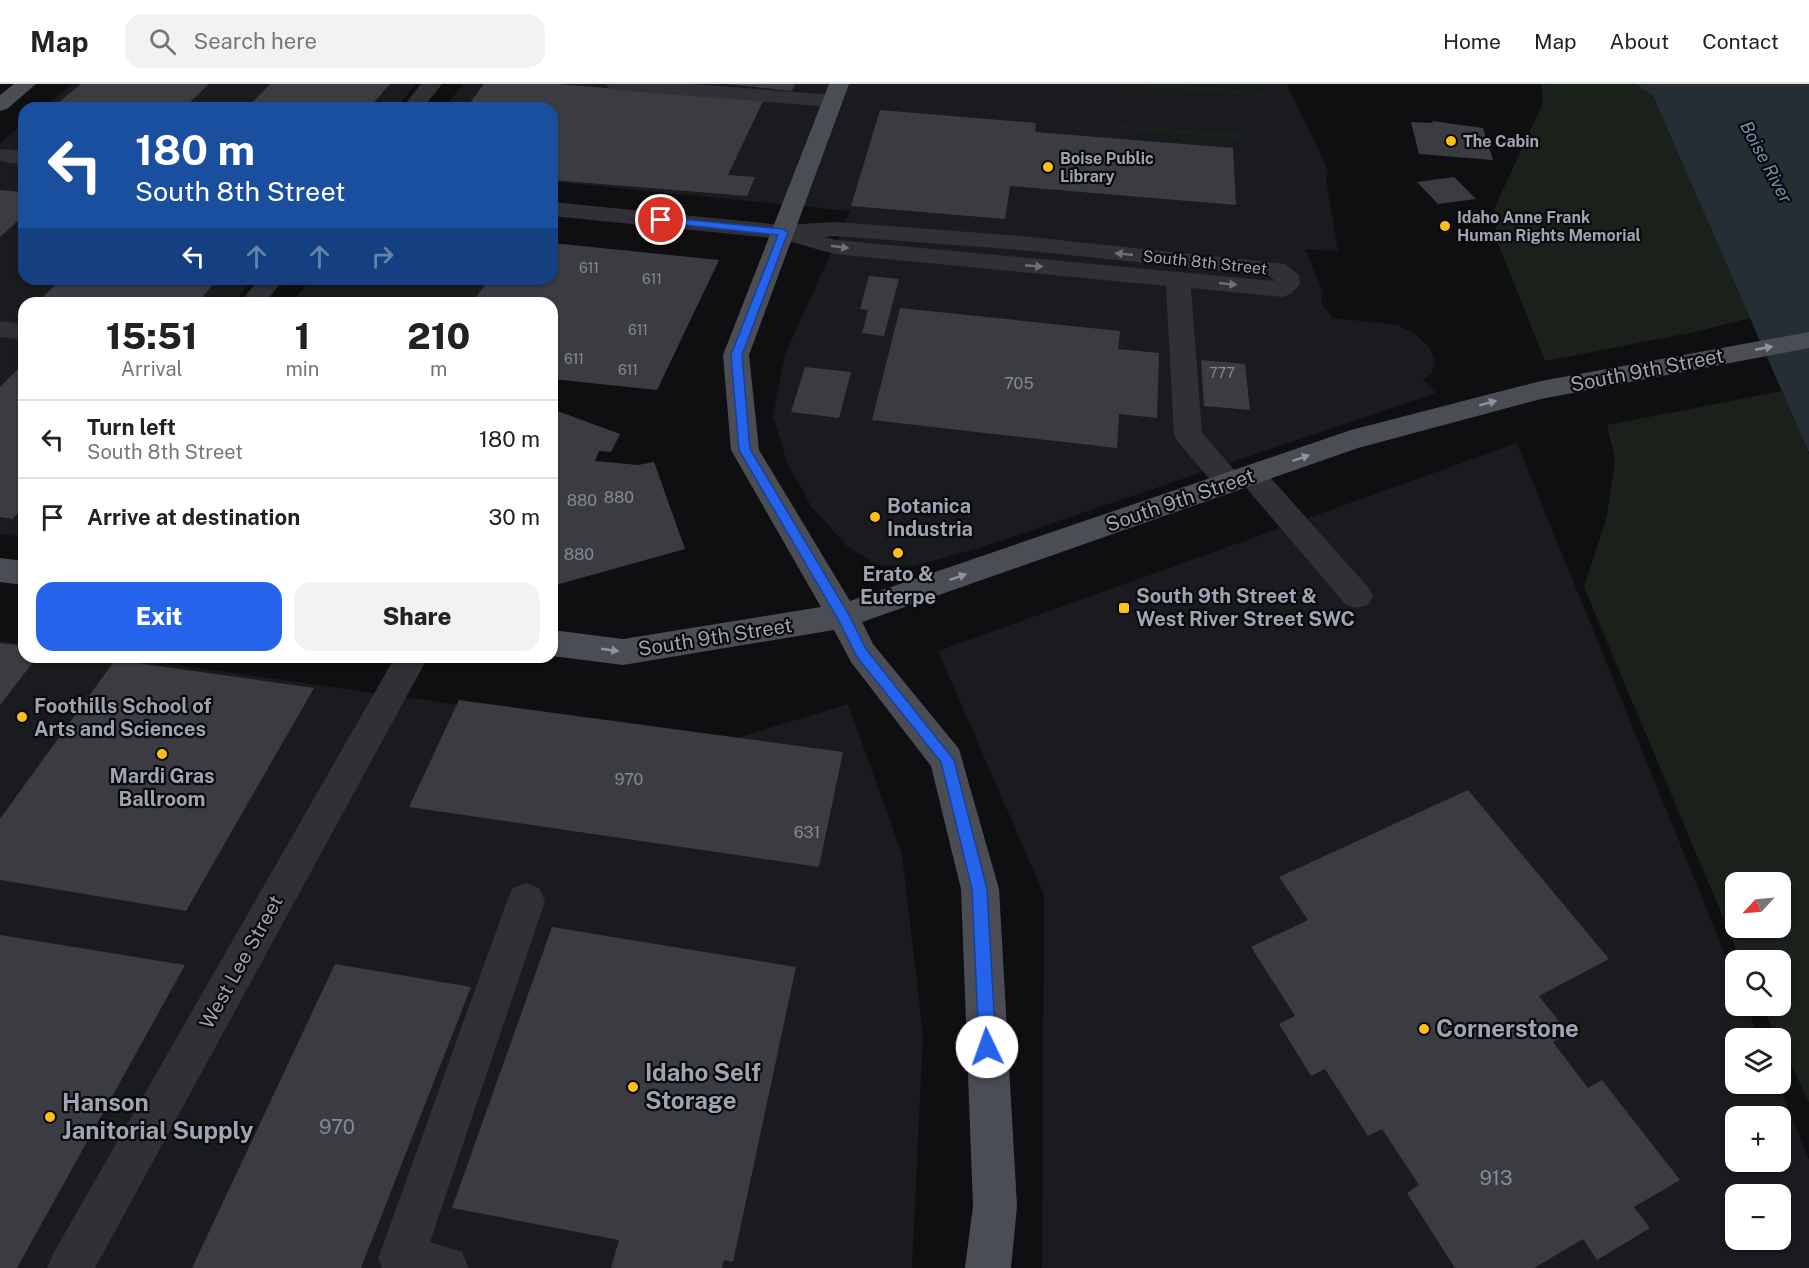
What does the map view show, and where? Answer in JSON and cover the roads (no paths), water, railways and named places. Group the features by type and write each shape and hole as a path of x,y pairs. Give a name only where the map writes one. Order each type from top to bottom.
{"main road":[{"path":"0,105 26,84"},
{"path":"835,92 736,355 745,450 843,616 862,653 947,760 980,889 995,1206 988,1268"},
{"name":"South 9th Street","path":"558,644 623,652 843,616 1351,440 1541,390 1809,340"},
{"path":"0,570 18,572"}],"street":[{"path":"417,102 432,84"},
{"path":"616,84 835,92"},
{"path":"0,155 18,157"},
{"name":"South 8th Street","path":"558,210 783,232 843,229 1276,269 1287,275 1288,284 1282,289 834,247 783,232"},
{"path":"1178,279 1188,435 1240,479 1357,596"},
{"path":"257,297 267,285"},
{"path":"0,329 18,331"},
{"name":"West Lee Street","path":"70,1268 409,663"},
{"path":"446,1268 401,1259 526,901"}],"water":[{"name":"Boise River","path":"1636,84 1809,84 1809,453 1653,96"}],"place":[{"name":"The Cabin","path":"1451,141"},
{"name":"Boise Public Library","path":"1048,167"},
{"name":"Idaho Anne Frank Human Rights Memorial","path":"1445,226"},
{"name":"Botanica Industria","path":"875,517"},
{"name":"Erato & Euterpe","path":"898,553"},
{"name":"South 9th Street & West River Street SWC","path":"1124,608"},
{"name":"Foothills School of Arts and Sciences","path":"22,717"},
{"name":"Mardi Gras Ballroom","path":"162,754"},
{"name":"Cornerstone","path":"1424,1029"},
{"name":"Idaho Self Storage","path":"633,1087"},
{"name":"Hanson Janitorial Supply","path":"50,1117"}]}
